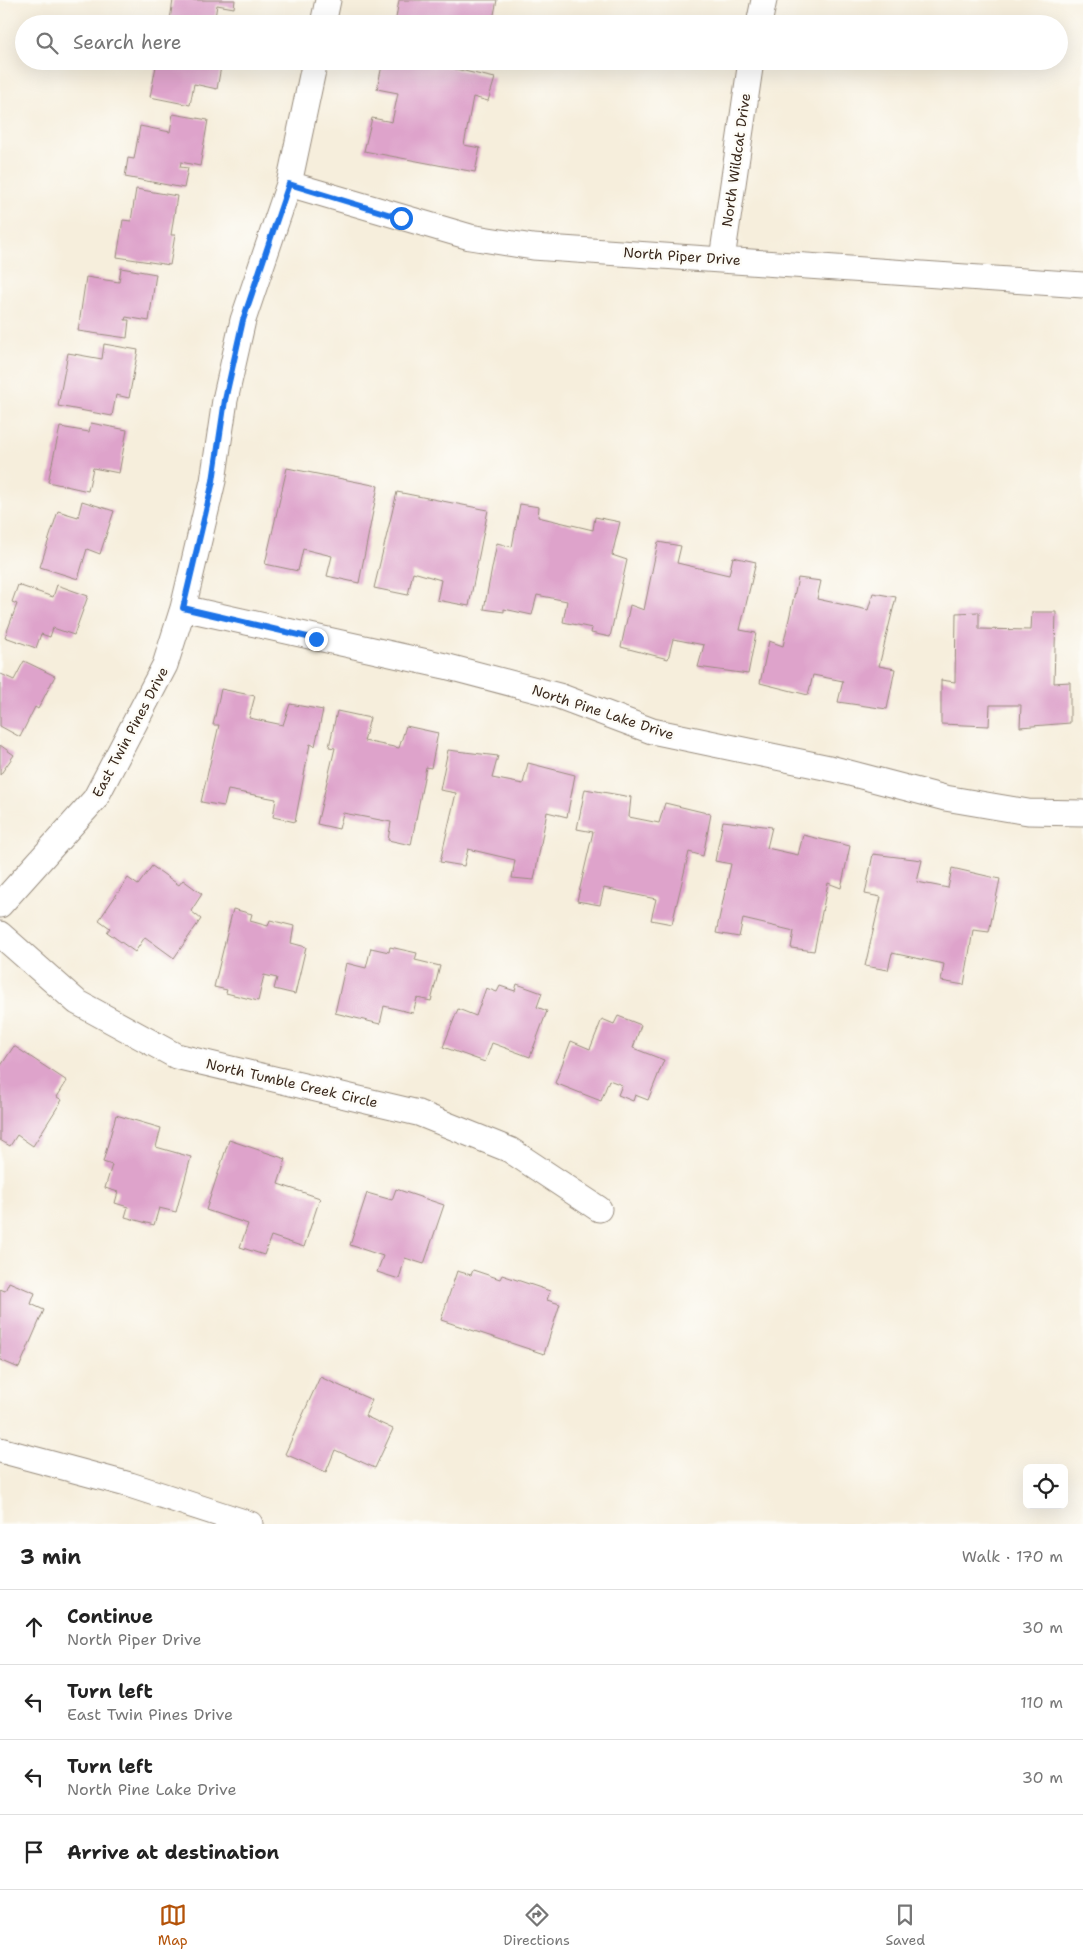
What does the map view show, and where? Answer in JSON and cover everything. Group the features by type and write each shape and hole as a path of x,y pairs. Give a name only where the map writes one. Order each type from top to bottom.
{"street":[{"path":"325,15 328,0"},
{"path":"761,15 764,0"},
{"name":"East Twin Pines Drive","path":"0,905 95,799 165,665 183,608 213,481 225,400 243,320 289,184 313,70"},
{"name":"North Wildcat Drive","path":"722,259 750,70"},
{"name":"North Piper Drive","path":"289,184 470,237 533,247 1083,285"},
{"name":"North Pine Lake Drive","path":"183,608 445,666 558,696 652,731 834,769 945,798 1028,812 1083,812"},
{"name":"North Tumble Creek Circle","path":"0,934 77,1002 176,1056 418,1113 510,1150 600,1209"},
{"path":"0,1450 130,1485 250,1524"}],"building":[{"path":"173,0 235,0 234,8 217,5 215,15 171,15"},
{"path":"399,0 497,0 494,15 396,15"},
{"path":"155,70 220,70 217,89 194,84 190,105 150,97"},
{"path":"381,70 460,70 495,78 488,101 473,97 464,145 480,148 475,172 364,151 372,118 392,122 398,93 377,89"},
{"path":"173,114 208,120 200,166 181,162 180,167 188,168 184,188 125,177 128,158 134,159 140,126 170,132"},
{"path":"136,189 177,196 171,235 175,235 170,265 117,257 123,220 131,221"},
{"path":"121,268 156,274 149,321 126,317 125,320 129,320 127,338 78,331 86,277 119,282"},
{"path":"104,344 138,350 129,398 116,395 112,416 58,406 68,353 102,359"},
{"path":"91,423 127,430 119,473 93,468 88,491 48,482 60,427 89,432"},
{"path":"287,468 378,486 359,583 327,576 332,556 303,549 298,571 265,564"},
{"path":"397,492 488,510 469,606 437,600 441,580 413,572 408,595 374,588"},
{"path":"82,501 114,511 100,554 87,549 78,579 40,567 58,511 78,517"},
{"path":"520,504 539,507 538,517 593,530 595,517 620,522 612,555 627,560 610,637 591,633 592,628 563,622 567,601 537,595 532,615 504,609 504,612 484,609 497,543 512,547"},
{"path":"658,542 681,546 677,563 729,575 733,557 756,562 740,630 756,633 748,674 698,667 704,645 673,639 668,659 621,647 630,605 644,610"},
{"path":"798,578 821,581 817,599 868,610 873,593 896,597 879,666 895,669 887,709 838,702 843,681 813,675 808,695 760,683 769,641 783,646"},
{"path":"18,585 53,597 57,585 88,596 74,635 53,628 50,637 41,634 36,648 5,637 17,604 12,602"},
{"path":"979,612 979,629 1031,630 1032,612 1056,612 1054,683 1070,682 1070,723 1020,727 1021,705 990,705 989,726 941,724 941,680 955,682 956,613"},
{"path":"24,661 55,676 38,709 35,707 20,737 0,726 0,676 1,674 14,680"},
{"path":"221,689 255,696 249,718 283,725 290,704 323,710 315,746 310,744 295,822 273,817 276,799 228,790 224,806 201,802 219,725 213,725"},
{"path":"337,711 370,718 364,741 399,748 406,726 438,733 431,768 426,767 411,845 388,840 391,822 343,813 339,829 317,824 335,748 329,747"},
{"path":"0,745 14,755 0,775"},
{"path":"448,750 498,756 492,778 523,784 528,763 575,775 567,817 547,812 534,880 512,878 515,860 468,849 464,866 440,862 456,793 440,790"},
{"path":"585,789 631,797 629,817 659,823 665,803 711,814 703,856 689,852 672,924 651,920 656,899 604,888 600,905 577,901 593,832 577,829"},
{"path":"723,821 772,827 767,848 798,855 803,835 850,846 841,888 828,883 814,951 791,948 794,931 743,919 739,937 716,933 731,864 715,861"},
{"path":"873,854 922,860 917,882 948,888 952,868 1000,879 989,932 973,930 964,985 941,981 944,964 892,953 888,970 865,966 881,897 865,894"},
{"path":"152,866 179,885 183,880 202,894 191,911 201,919 174,958 145,937 135,952 107,932 110,928 99,920 128,878 138,885"},
{"path":"233,909 252,914 250,921 268,926 270,920 294,926 291,943 306,947 295,994 274,989 277,978 264,975 258,1001 226,993 227,990 214,987"},
{"path":"390,947 417,953 415,960 440,966 431,1001 417,998 413,1013 384,1006 380,1024 335,1013 346,963 366,968 371,948 389,952"},
{"path":"517,984 542,993 537,1007 547,1011 530,1057 492,1043 485,1062 443,1047 458,1009 476,1016 486,988 497,992 500,986 515,991"},
{"path":"618,1016 641,1025 633,1048 664,1060 648,1100 635,1095 633,1101 618,1095 622,1085 609,1080 601,1101 555,1083 571,1041 590,1049 602,1019 614,1024"},
{"path":"14,1046 67,1081 57,1097 62,1100 33,1146 17,1135 10,1146 0,1140 0,1067"},
{"path":"116,1115 161,1128 156,1147 191,1157 176,1212 159,1208 154,1225 125,1217 128,1207 115,1203 118,1192 105,1188 112,1165 103,1162"},
{"path":"229,1140 286,1159 278,1184 320,1198 304,1247 271,1236 264,1255 240,1247 248,1224 206,1210"},
{"path":"396,1189 444,1205 424,1264 405,1258 399,1279 377,1272 383,1256 350,1245 367,1193 392,1200"},
{"path":"473,1270 500,1279 502,1275 550,1291 547,1300 560,1304 544,1354 441,1320 457,1271 471,1275"},
{"path":"9,1282 35,1293 31,1304 44,1310 19,1368 0,1360 0,1289 5,1291"},
{"path":"320,1377 372,1400 365,1416 393,1429 375,1468 335,1450 326,1472 285,1454"}],"route":[{"path":"316,639 183,608 213,481 225,400 243,320 276,228 289,184 401,218"}]}
